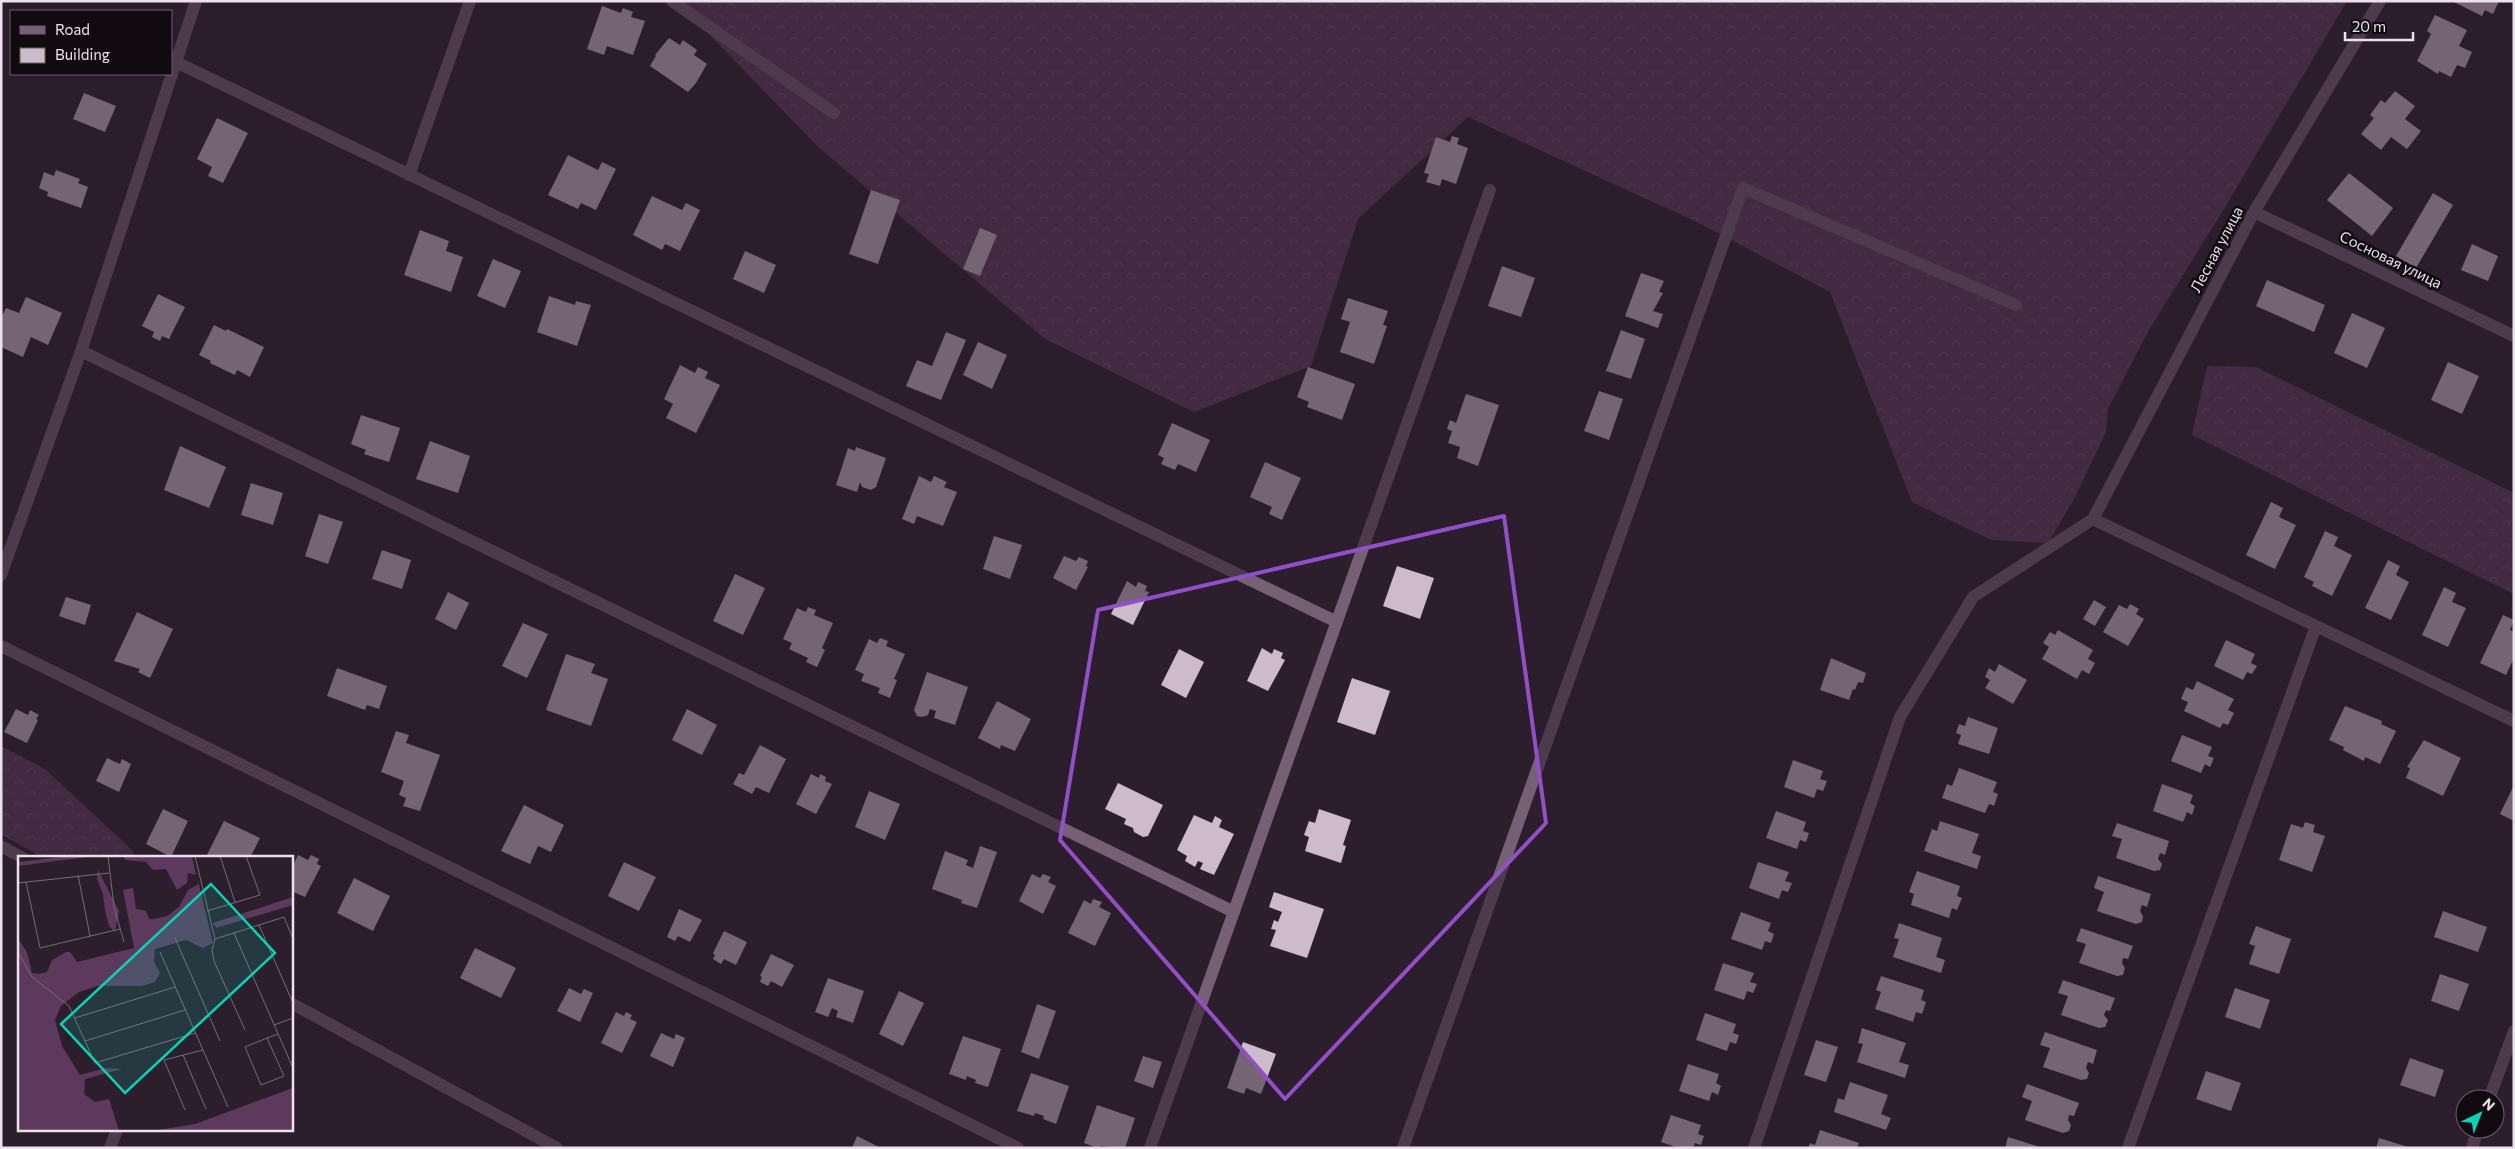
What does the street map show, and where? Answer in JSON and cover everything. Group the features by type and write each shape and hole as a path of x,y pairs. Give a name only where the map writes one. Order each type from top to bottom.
{"street":[{"path":"172,74 196,1"},
{"path":"409,175 470,1"},
{"path":"672,1 834,113"},
{"name":"Лесная улица","path":"2093,519 2254,212 2380,1"},
{"path":"176,62 1337,622"},
{"path":"1,575 81,351 172,75"},
{"path":"1403,1148 1743,188 2016,305"},
{"path":"1150,1148 1490,190"},
{"name":"Сосновая улица","path":"2254,212 2514,336"},
{"path":"81,351 1234,912"},
{"path":"1754,1148 1900,717 1973,597 2093,519 2514,721"},
{"path":"2128,1148 2316,626"},
{"path":"1,646 1018,1148"},
{"path":"1,846 20,856"},
{"path":"292,1004 557,1148"},
{"path":"2493,1089 2514,1031"},
{"path":"110,1148 116,1132"}],"highlighted area":[{"path":"1504,516 1546,823 1285,1099 1060,840 1098,610"}],"green space":[{"path":"677,1 2347,1 2224,209 2149,330 2108,409 2106,432 2074,499 2048,543 1991,540 1912,502 1830,292 1701,224 1468,117 1358,219 1311,366 1194,412 1045,339 817,146"},
{"path":"2207,366 2256,367 2514,493 2514,594 2192,435"},
{"path":"1,746 45,769 130,848 136,856 40,856 1,834"}],"building":[{"path":"2452,1 2499,1 2493,14 2485,10 2482,16"},
{"path":"602,6 621,13 623,8 633,12 631,17 645,21 633,55 607,46 604,55 587,49"},
{"path":"2435,15 2467,30 2459,46 2472,52 2465,68 2457,65 2451,77 2439,71 2438,74 2417,61 2431,34 2427,31"},
{"path":"669,38 680,45 683,40 697,50 694,55 707,64 696,83 688,92 650,66 655,55"},
{"path":"2395,91 2415,106 2405,119 2421,131 2407,149 2391,137 2381,150 2361,134 2374,118 2370,115 2381,100 2385,103"},
{"path":"84,93 116,106 105,132 73,119"},
{"path":"217,118 248,133 223,183 208,176 212,167 197,159"},
{"path":"1452,136 1459,138 1457,144 1468,148 1456,184 1442,179 1440,186 1426,182 1429,174 1424,173 1436,137 1450,142"},
{"path":"568,155 598,170 602,162 616,169 596,210 581,203 578,209 548,195"},
{"path":"56,170 80,179 78,183 88,187 81,208 47,196 48,192 39,188 44,172 54,176"},
{"path":"2349,173 2393,208 2372,236 2327,200"},
{"path":"871,190 900,200 878,264 849,254"},
{"path":"2433,193 2453,205 2416,268 2396,256"},
{"path":"652,196 682,210 686,203 700,210 680,251 665,244 662,250 633,235"},
{"path":"980,228 997,235 980,276 963,269"},
{"path":"420,230 449,241 446,251 463,257 451,292 404,275"},
{"path":"2472,244 2498,256 2488,281 2461,270"},
{"path":"745,251 776,265 764,293 733,279"},
{"path":"493,259 521,271 505,308 477,296"},
{"path":"1502,266 1535,278 1521,317 1488,306"},
{"path":"1641,273 1664,281 1659,292 1663,293 1653,311 1663,314 1658,328 1625,316"},
{"path":"2267,280 2325,305 2314,332 2256,306"},
{"path":"158,294 185,307 169,339 162,336 160,341 152,337 154,332 142,326"},
{"path":"549,296 575,305 576,301 591,305 577,346 537,332"},
{"path":"26,297 62,313 48,345 31,337 23,357 1,347 1,318 6,308 19,313"},
{"path":"1348,298 1388,311 1383,325 1387,326 1374,364 1340,352 1350,322 1341,319"},
{"path":"2352,313 2385,328 2367,368 2334,353"},
{"path":"214,325 226,331 227,329 264,347 250,377 237,370 235,375 210,363 211,361 199,355"},
{"path":"1621,330 1645,339 1631,379 1606,371"},
{"path":"946,332 966,340 941,400 906,386 917,360 932,366"},
{"path":"978,342 1007,355 992,389 963,375"},
{"path":"2448,362 2479,376 2462,414 2431,400"},
{"path":"680,365 695,373 698,367 708,372 705,378 720,385 696,433 666,418 673,404 664,399"},
{"path":"1308,367 1355,384 1342,420 1307,407 1309,402 1297,397"},
{"path":"1599,391 1623,399 1609,440 1584,431"},
{"path":"1466,394 1499,405 1478,466 1457,458 1460,447 1448,443 1452,431 1447,429 1450,420 1456,423"},
{"path":"361,415 400,428 389,462 364,454 366,450 351,444"},
{"path":"1172,423 1210,440 1196,472 1178,464 1175,470 1161,464 1164,458 1158,455"},
{"path":"430,441 470,456 458,493 416,479"},
{"path":"180,446 226,467 209,508 164,490"},
{"path":"856,447 886,458 876,487 871,490 862,487 860,482 857,492 836,485 848,448 855,451"},
{"path":"1265,462 1301,478 1282,520 1269,514 1272,507 1250,497"},
{"path":"919,476 931,482 934,476 947,482 944,487 957,492 943,526 917,516 914,524 902,519"},
{"path":"251,483 283,493 273,525 241,515"},
{"path":"2271,502 2283,508 2279,517 2296,525 2275,569 2246,555"},
{"path":"319,514 343,522 328,564 305,556"},
{"path":"2325,531 2338,537 2334,546 2352,555 2332,596 2312,586 2314,582 2304,577"},
{"path":"994,536 1022,545 1010,579 983,569"},
{"path":"382,550 411,560 402,589 372,579"},
{"path":"1064,556 1076,561 1079,557 1088,561 1086,566 1088,567 1076,590 1053,578"},
{"path":"2388,560 2400,566 2396,575 2409,582 2391,620 2365,608"},
{"path":"1397,566 1434,578 1420,619 1383,606"},
{"path":"735,574 765,588 743,635 713,621"},
{"path":"1127,581 1136,587 1138,582 1147,586 1145,591 1149,592 1133,625 1111,614"},
{"path":"2444,587 2456,593 2452,602 2466,608 2448,647 2422,635"},
{"path":"448,592 469,603 456,630 435,619"},
{"path":"66,597 91,605 85,625 59,616"},
{"path":"2094,600 2106,607 2095,626 2083,619"},
{"path":"2130,604 2139,609 2136,614 2144,619 2128,646 2103,632 2119,605 2127,609"},
{"path":"808,607 816,610 814,615 833,623 822,648 825,650 817,667 806,662 808,658 789,649 792,643 783,639 797,608 806,612"},
{"path":"137,612 173,629 150,678 138,672 140,669 114,661"},
{"path":"2503,615 2514,620 2510,630 2514,632 2514,658 2506,675 2480,663"},
{"path":"523,623 548,634 527,678 502,666"},
{"path":"2058,630 2093,650 2088,659 2095,663 2089,674 2082,670 2077,679 2042,659 2049,647 2043,643 2050,632 2055,635"},
{"path":"880,638 888,641 886,646 905,654 894,679 897,680 890,698 878,693 880,688 861,681 864,674 855,670 869,639 877,643"},
{"path":"2226,640 2255,654 2251,663 2257,666 2252,674 2247,672 2243,680 2214,666"},
{"path":"1262,648 1272,654 1274,649 1283,653 1281,658 1285,660 1268,691 1247,681"},
{"path":"1179,649 1204,662 1186,698 1161,685"},
{"path":"566,654 595,664 591,673 608,679 591,726 546,710"},
{"path":"1831,658 1866,673 1863,683 1858,682 1849,700 1820,690"},
{"path":"1999,664 2027,680 2013,704 1985,688 1990,680 1985,677 1989,668 1995,672"},
{"path":"337,668 387,686 379,709 367,705 365,710 327,696"},
{"path":"927,672 968,687 955,725 934,718 936,711 930,709 928,715 917,716 914,710"},
{"path":"1352,678 1390,691 1375,735 1337,722"},
{"path":"2197,681 2234,699 2228,710 2234,713 2228,725 2223,723 2220,728 2184,711 2188,702 2181,699 2186,687 2193,690"},
{"path":"997,701 1031,719 1015,751 1001,745 1000,749 978,738"},
{"path":"2345,706 2382,721 2381,724 2396,731 2380,764 2365,757 2364,761 2343,750 2344,747 2329,740"},
{"path":"16,709 28,715 30,710 39,715 27,743 4,732"},
{"path":"687,709 717,725 702,755 672,740"},
{"path":"1968,717 1998,728 1989,754 1958,744 1961,735 1956,733 1959,724 1965,726"},
{"path":"396,731 409,735 406,743 440,755 420,811 403,806 406,798 399,795 404,781 381,772"},
{"path":"2182,735 2212,747 2208,756 2214,758 2210,767 2205,764 2201,773 2171,761"},
{"path":"2424,740 2461,758 2443,796 2406,778 2410,768 2407,767"},
{"path":"760,745 786,759 769,793 756,787 752,794 733,784 739,773 744,775"},
{"path":"107,758 120,764 122,759 131,764 119,792 96,781"},
{"path":"1793,760 1823,771 1820,779 1827,781 1823,791 1817,789 1814,798 1784,787"},
{"path":"1959,768 1997,782 1993,792 1998,794 1994,806 1989,804 1985,813 1942,798 1947,784 1952,786"},
{"path":"811,774 819,778 820,774 826,777 825,781 832,784 816,814 796,804"},
{"path":"1118,783 1163,805 1148,836 1143,837 1134,832 1133,828 1124,824 1126,819 1105,809"},
{"path":"2162,784 2193,795 2190,803 2195,806 2192,815 2187,812 2183,822 2153,811"},
{"path":"2514,785 2514,821 2500,814"},
{"path":"869,791 900,804 885,840 855,827"},
{"path":"524,805 564,825 551,852 538,846 530,864 501,851"},
{"path":"163,809 188,821 171,856 146,844"},
{"path":"1319,809 1351,820 1343,845 1346,846 1341,863 1305,851 1309,837 1304,835 1309,821 1315,823"},
{"path":"1776,811 1806,822 1803,831 1809,833 1806,842 1800,840 1797,849 1766,838"},
{"path":"1194,815 1212,823 1215,816 1222,820 1219,827 1234,834 1214,875 1200,869 1203,863 1198,861 1195,867 1185,861 1187,856 1177,850"},
{"path":"224,821 260,838 251,856 207,855"},
{"path":"1940,821 1979,834 1972,853 1981,856 1977,869 1924,851 1932,829 1937,831"},
{"path":"2305,822 2315,825 2313,832 2325,836 2312,872 2279,860 2291,824 2303,828"},
{"path":"2117,823 2169,841 2165,855 2160,853 2158,859 2162,864 2160,870 2154,871 2116,858 2122,839 2112,836"},
{"path":"980,846 997,852 977,908 961,903 962,900 932,889 945,851 968,860 966,865 973,868"},
{"path":"298,855 308,860 311,855 319,859 317,864 321,866 305,897 292,891 292,868"},
{"path":"624,862 656,877 639,911 608,896"},
{"path":"1758,862 1789,872 1785,881 1792,883 1788,892 1782,890 1779,899 1749,888"},
{"path":"1917,871 1960,886 1957,896 1962,898 1957,910 1952,908 1949,918 1911,905 1914,894 1909,892"},
{"path":"1032,874 1040,878 1043,874 1051,877 1048,882 1056,886 1043,914 1019,901"},
{"path":"2098,876 2151,894 2147,907 2142,905 2140,911 2143,916 2142,922 2136,924 2097,911 2104,892 2094,888"},
{"path":"354,878 390,896 373,931 337,913"},
{"path":"1274,892 1324,909 1307,958 1270,946 1276,930 1271,929 1274,920 1278,922 1282,912 1269,907"},
{"path":"1093,899 1102,902 1099,907 1111,913 1095,946 1068,933 1084,900 1091,904"},
{"path":"679,909 702,920 690,942 678,936 675,941 667,937"},
{"path":"2443,911 2487,927 2478,952 2434,937"},
{"path":"1741,912 1771,923 1768,931 1774,934 1771,943 1765,941 1762,950 1731,939"},
{"path":"1899,923 1942,938 1936,957 1945,960 1941,973 1893,957 1899,939 1894,938"},
{"path":"2256,926 2291,939 2279,974 2249,964 2255,946 2249,944"},
{"path":"2081,928 2133,946 2128,959 2123,958 2122,963 2125,968 2123,975 2117,976 2079,963 2086,944 2076,941"},
{"path":"724,931 747,942 736,965 724,959 721,964 713,959 715,955 713,953"},
{"path":"475,948 516,968 501,998 460,978"},
{"path":"771,954 794,965 782,987 771,981 768,986 760,982 762,977 760,976"},
{"path":"1723,963 1754,973 1750,982 1757,984 1753,993 1747,991 1744,1000 1714,990"},
{"path":"2440,974 2469,984 2459,1011 2431,1001"},
{"path":"1881,976 1924,990 1921,1000 1926,1002 1922,1014 1916,1012 1913,1022 1875,1009 1881,992 1876,990"},
{"path":"828,978 864,991 853,1023 836,1017 838,1011 832,1008 828,1017 815,1012"},
{"path":"2063,980 2115,998 2110,1011 2106,1010 2104,1015 2108,1020 2105,1027 2099,1028 2061,1015 2068,996 2058,993"},
{"path":"569,988 581,994 584,989 593,993 580,1022 557,1011"},
{"path":"2235,988 2270,1000 2260,1029 2225,1017"},
{"path":"899,991 924,1003 903,1046 879,1034"},
{"path":"1037,1004 1056,1011 1039,1059 1021,1052"},
{"path":"616,1012 624,1016 626,1012 632,1015 630,1019 637,1022 622,1053 601,1043"},
{"path":"1705,1013 1736,1024 1733,1033 1739,1035 1736,1044 1730,1042 1727,1051 1696,1040"},
{"path":"1862,1028 1906,1043 1899,1062 1909,1065 1905,1078 1857,1062 1863,1044 1858,1043"},
{"path":"2045,1032 2097,1050 2093,1064 2088,1062 2086,1068 2089,1073 2087,1079 2081,1080 2043,1067 2050,1048 2040,1045"},
{"path":"661,1033 674,1039 676,1034 685,1038 673,1067 650,1056"},
{"path":"963,1036 1001,1049 988,1087 975,1083 976,1080 967,1076 966,1080 949,1074"},
{"path":"1816,1040 1838,1047 1826,1082 1804,1075"},
{"path":"1243,1042 1276,1054 1261,1094 1246,1088 1244,1094 1227,1088"},
{"path":"1143,1056 1162,1062 1153,1088 1134,1081"},
{"path":"2410,1058 2444,1070 2435,1097 2400,1085"},
{"path":"1688,1064 1719,1074 1716,1083 1721,1086 1718,1095 1712,1092 1709,1101 1679,1091"},
{"path":"2206,1071 2241,1083 2231,1111 2196,1099"},
{"path":"1031,1073 1069,1086 1056,1124 1043,1119 1044,1116 1035,1113 1034,1116 1017,1111"},
{"path":"1850,1082 1888,1095 1881,1114 1891,1118 1886,1130 1834,1112 1838,1098 1844,1100"},
{"path":"2027,1084 2079,1103 2074,1116 2069,1115 2068,1120 2071,1125 2069,1131 2063,1133 2025,1120 2032,1101 2022,1097"},
{"path":"1097,1105 1135,1118 1125,1148 1101,1146 1097,1148 1084,1143"},
{"path":"1671,1115 1701,1125 1698,1134 1704,1136 1701,1145 1695,1143 1693,1148 1679,1148 1661,1142"},
{"path":"1820,1130 1859,1143 1857,1148 1808,1148 1810,1143 1815,1145"},
{"path":"857,1136 881,1148 852,1148"},
{"path":"2008,1137 2040,1147 2040,1148 2005,1148"},
{"path":"2379,1138 2408,1147 2408,1148 2376,1148"}]}
